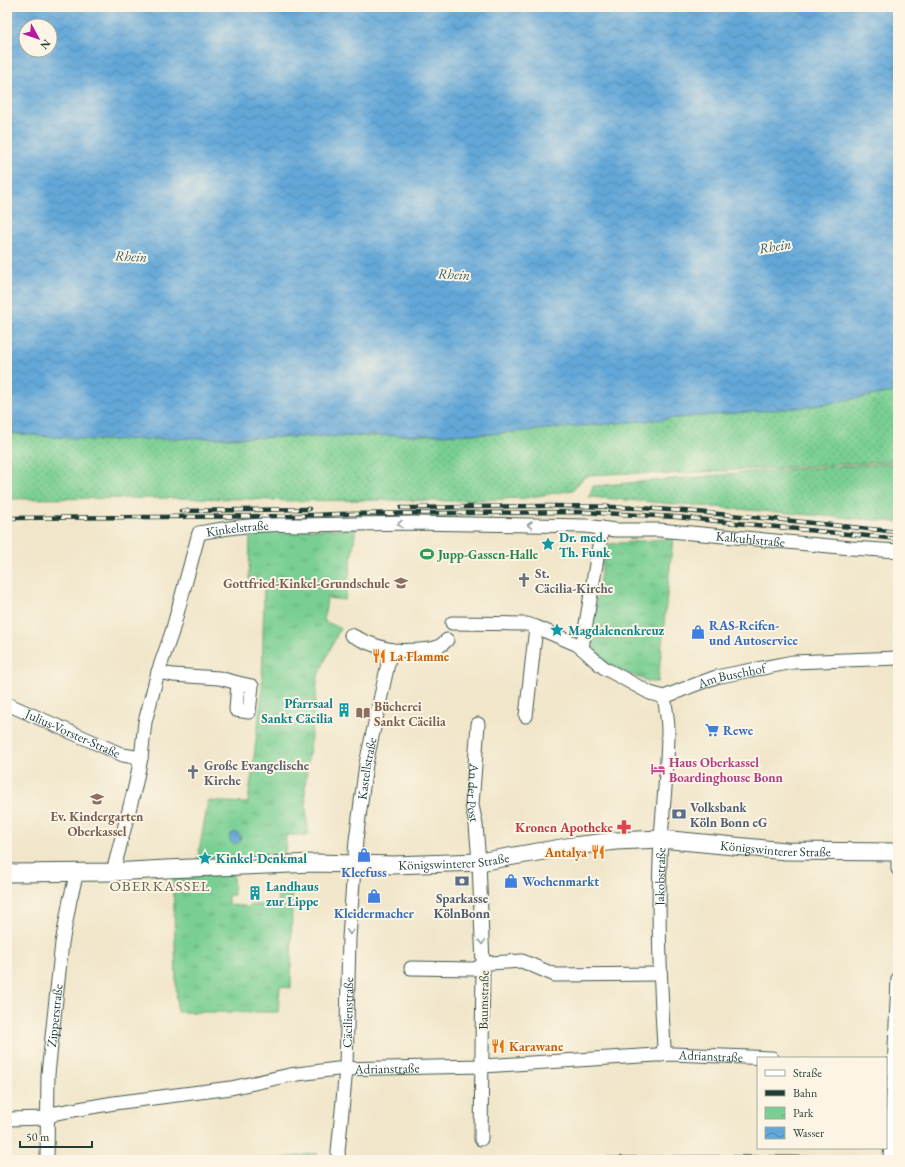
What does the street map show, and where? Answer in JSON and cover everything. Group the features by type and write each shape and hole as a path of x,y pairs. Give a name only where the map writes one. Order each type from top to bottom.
{"main road":[{"name":"Königswinterer Straße","path":"7,873 113,872 278,864 335,863 355,865 393,865 479,862 573,846 616,841 661,839 786,852 898,852"}],"street":[{"name":"Kinkelstraße","path":"113,872 135,787 141,758 145,722 158,672 172,632 199,533 282,524 458,524 586,526 602,528"},
{"path":"582,648 602,528"},
{"name":"Kalkuhlstraße","path":"602,528 614,530 659,530 898,551"},
{"path":"452,623 527,624 536,627 576,644 606,669 650,693 664,697"},
{"path":"526,716 536,627"},
{"path":"351,635 391,650 436,648 447,640"},
{"name":"Kastellstraße","path":"355,865 356,840 366,764 391,650"},
{"name":"Am Buschhof","path":"664,697 716,677 792,662 898,658"},
{"path":"158,672 173,675 219,678 238,682"},
{"name":"Jakobstraße","path":"661,1055 664,1047 659,974 658,907 668,729 664,697"},
{"name":"Julius-Vorster-Straße","path":"7,704 123,755 141,758"},
{"name":"An der Post","path":"478,724 472,805 476,825 479,862"},
{"path":"898,852 898,869"},
{"name":"Baumstraße","path":"479,862 483,965 482,1139"},
{"name":"Cäcilienstraße","path":"339,1160 338,1152 346,1069 349,938 355,865"},
{"name":"Zipperstraße","path":"47,1160 48,1074 62,943 77,872"},
{"path":"411,968 474,969 489,963 522,961 555,975 659,974"},
{"path":"890,1160 890,1061 898,979"},
{"name":"Adrianstraße","path":"7,1119 47,1118 56,1113 114,1103 231,1088 290,1075 337,1069 482,1066 672,1054 757,1057"}],"green space":[{"path":"898,391 898,461 668,474 626,473 590,475 583,478 573,490 525,498 450,501 286,501 169,498 7,499 7,433 93,440 489,434 807,407"},
{"path":"898,463 898,522 589,497 593,486 774,470"},
{"path":"356,529 345,600 327,598 324,621 340,628 318,676 305,788 308,835 286,835 285,858 197,862 208,801 248,803 262,693 264,583 249,582 250,530"},
{"path":"673,538 658,682 650,682 610,665 598,655 593,645 591,637 605,547 610,544"},
{"path":"233,874 234,895 228,895 228,905 245,906 246,908 249,907 249,905 278,905 277,890 292,890 291,988 280,986 278,1012 177,1012 173,878"},
{"path":"317,1153 318,1160 276,1160 276,1159"}],"water":[{"name":"Rhein","path":"7,7 898,7 898,391 807,407 489,434 93,440 7,433"},
{"path":"233,833 237,833 239,834 239,842 233,843 230,840 230,836"}],"tram line":[{"path":"531,1160 714,1156 898,1158"}],"railway":[{"path":"401,508 550,506 639,508 737,515 898,532"},
{"path":"181,511 309,509"},
{"path":"7,518 583,512 676,517 898,539"}],"place":[{"name":"Dr. med. Th. Funk","path":"548,544"},
{"name":"Jupp-Gassen-Halle","path":"427,554"},
{"name":"St. Cäcilia-Kirche","path":"524,580"},
{"name":"Gottfried-Kinkel-Grundschule","path":"401,583"},
{"name":"Magdalenenkreuz","path":"557,630"},
{"name":"RAS-Reifen- und Autoservice","path":"698,632"},
{"name":"La Flamme","path":"379,656"},
{"name":"Pfarrsaal Sankt Cäcilia","path":"344,710"},
{"name":"Bücherei Sankt Cäcilia","path":"363,713"},
{"name":"Rewe","path":"712,730"},
{"name":"Haus Oberkassel Boardinghouse Bonn","path":"658,769"},
{"name":"Große Evangelische Kirche","path":"193,772"},
{"name":"Ev. Kindergarten Oberkassel","path":"97,799"},
{"name":"Volksbank Köln Bonn eG","path":"679,814"},
{"name":"Kronen Apotheke","path":"624,827"},
{"name":"Antalya","path":"598,852"},
{"name":"Kleefuss","path":"364,855"},
{"name":"Kinkel-Denkmal","path":"205,858"},
{"name":"Sparkasse KölnBonn","path":"462,881"},
{"name":"Wochenmarkt","path":"511,881"},
{"name":"Landhaus zur Lippe","path":"255,893"},
{"name":"Kleidermacher","path":"374,896"},
{"name":"Karawane","path":"498,1046"}],"district":[{"name":"OBERKASSEL","path":"160,886"}]}
